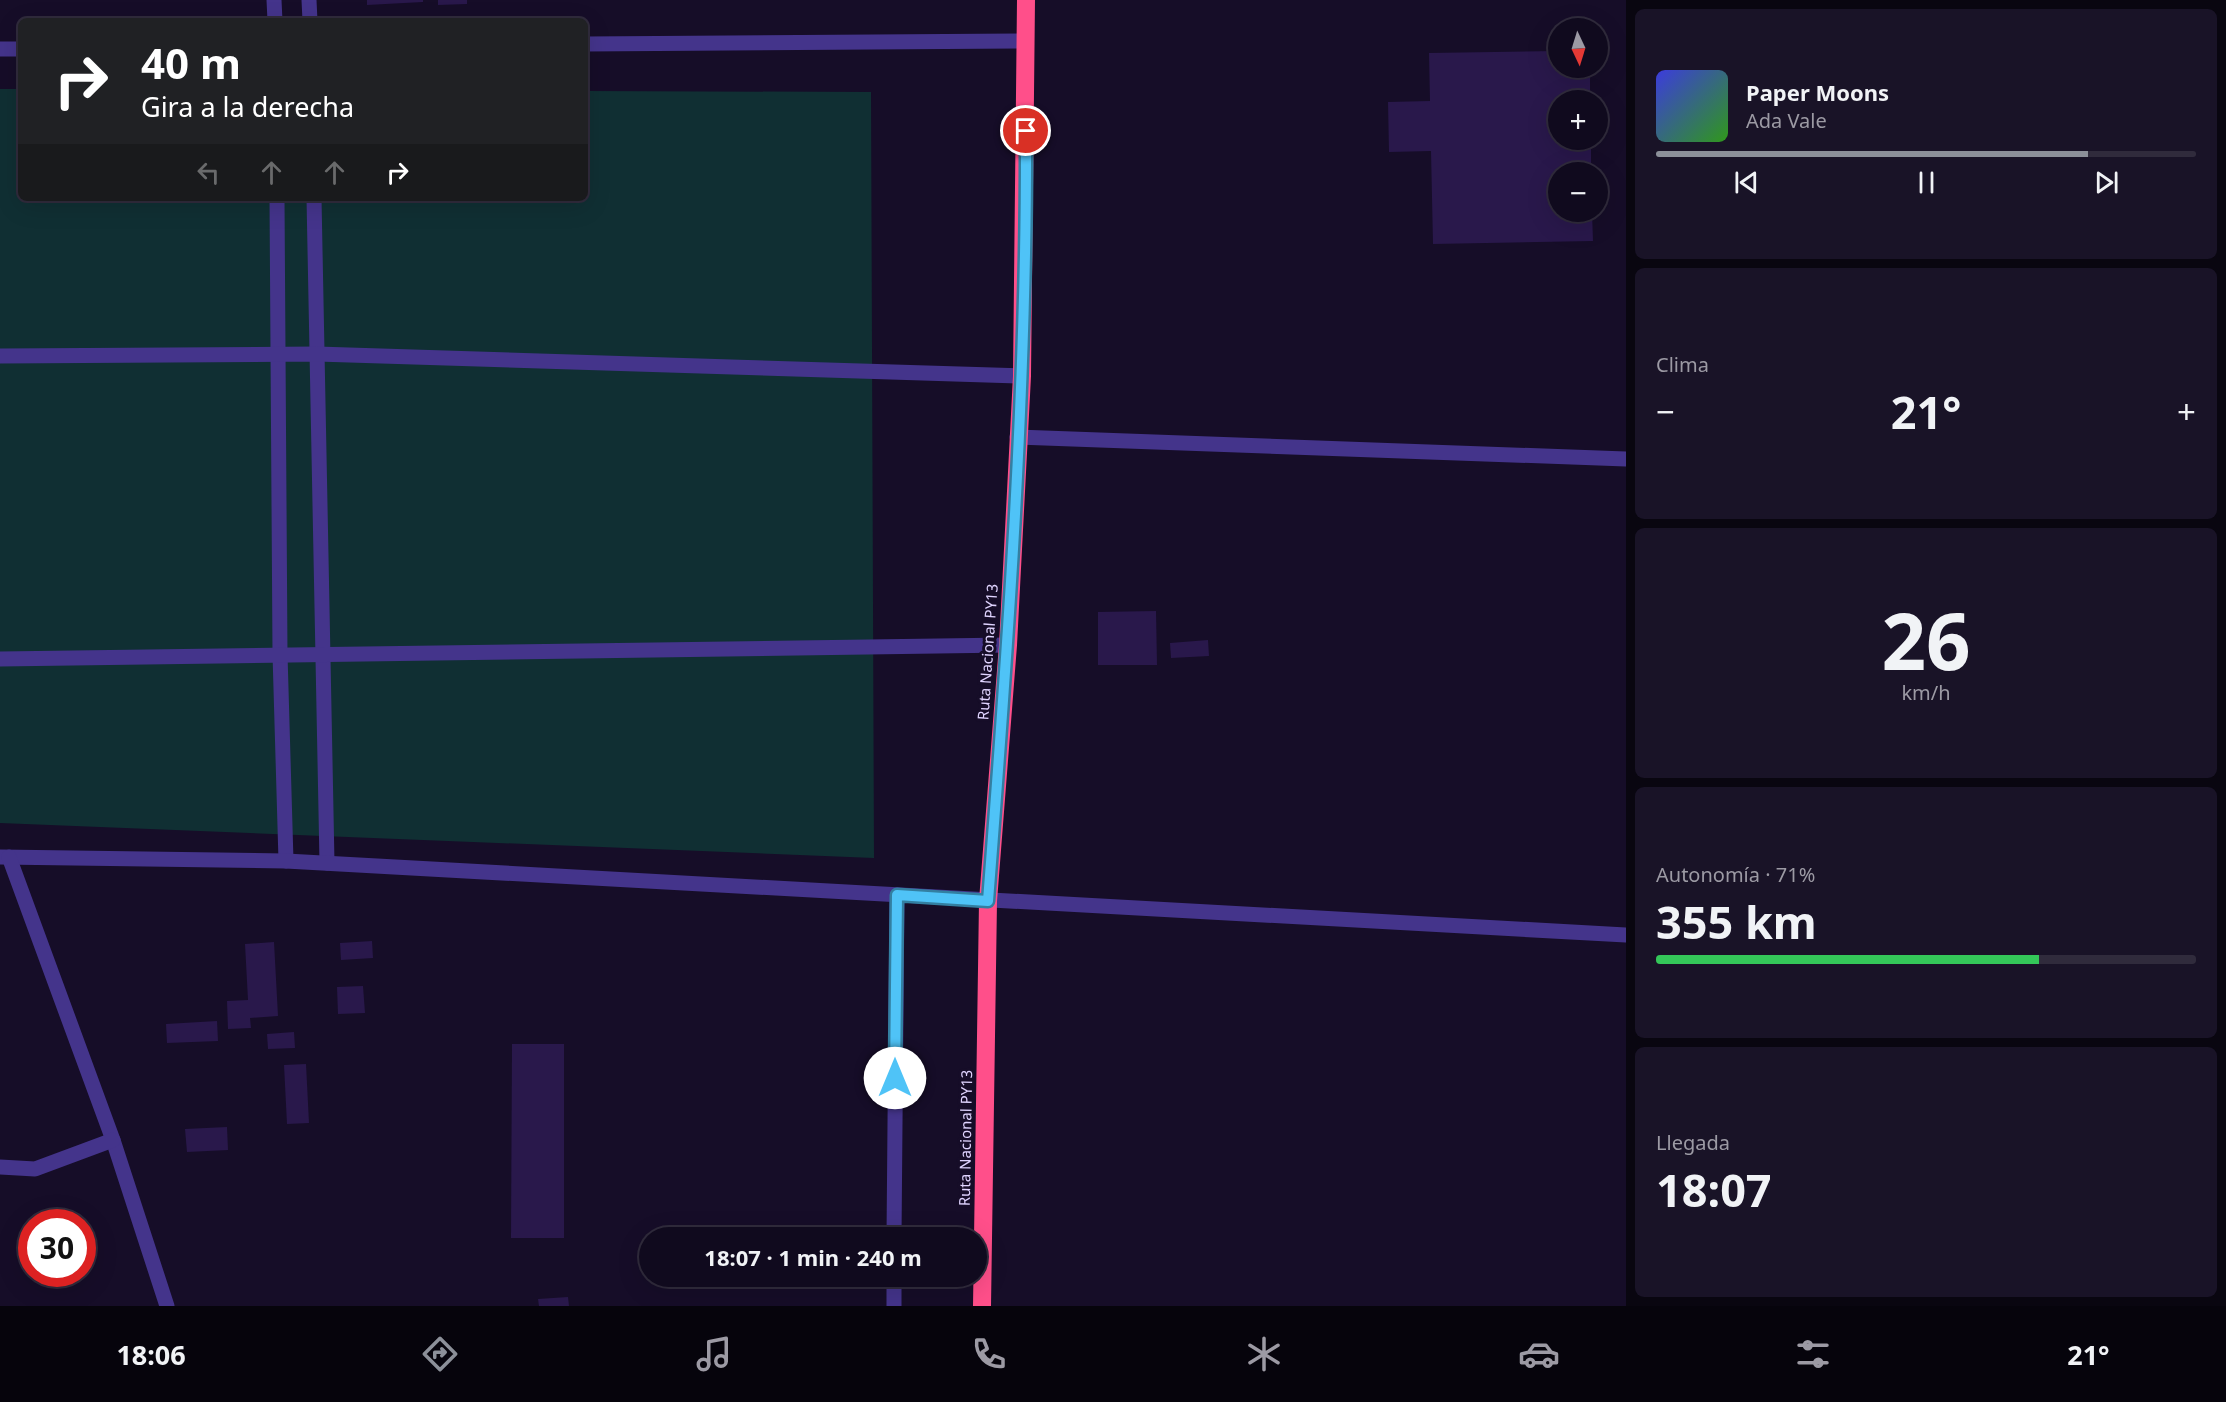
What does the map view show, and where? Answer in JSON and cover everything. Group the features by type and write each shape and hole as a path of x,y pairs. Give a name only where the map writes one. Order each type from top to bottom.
{"highway":[{"name":"Ruta Nacional PY13","path":"982,1306 988,901 1008,645 1017,437 1022,376 1026,0"}],"street":[{"path":"274,0 275,18"},
{"path":"309,0 310,18"},
{"path":"588,44 1025,41"},
{"path":"0,49 18,49"},
{"path":"277,201 280,654 286,861"},
{"path":"314,201 327,863"},
{"path":"0,356 317,354 1022,376"},
{"path":"1017,437 1626,459"},
{"path":"0,659 1008,645"},
{"path":"167,1306 113,1140 4,857 286,861 1626,935"},
{"path":"894,1227 897,895"},
{"path":"0,1167 35,1169 113,1140"},
{"path":"894,1287 894,1306"}],"green space":[{"path":"0,89 18,89 18,201 588,201 588,91 871,92 874,858 0,823"}],"building":[{"path":"367,0 423,0 423,2 367,5"},
{"path":"438,0 467,0 467,4 438,5"},
{"path":"1548,51 1548,78 1590,78 1590,90 1548,90 1548,150 1591,150 1591,162 1548,162 1548,222 1592,222 1593,241 1433,244 1431,151 1389,152 1388,102 1430,101 1429,53"},
{"path":"1156,611 1157,665 1098,665 1098,612"},
{"path":"1208,640 1209,656 1171,658 1170,643"},
{"path":"372,941 373,958 341,960 340,943"},
{"path":"274,942 278,1016 250,1018 251,1028 228,1029 227,1001 248,1000 245,944"},
{"path":"363,986 365,1013 338,1014 337,987"},
{"path":"217,1021 218,1041 167,1043 166,1024"},
{"path":"294,1032 295,1048 268,1049 267,1034"},
{"path":"512,1044 564,1044 564,1238 511,1238"},
{"path":"306,1064 309,1123 287,1124 284,1065"},
{"path":"227,1127 228,1150 187,1152 185,1129"},
{"path":"568,1297 569,1306 539,1306 538,1299"}],"route":[{"path":"895,1078 897,895 988,901 1008,645 1017,437 1022,376 1026,131"}]}
